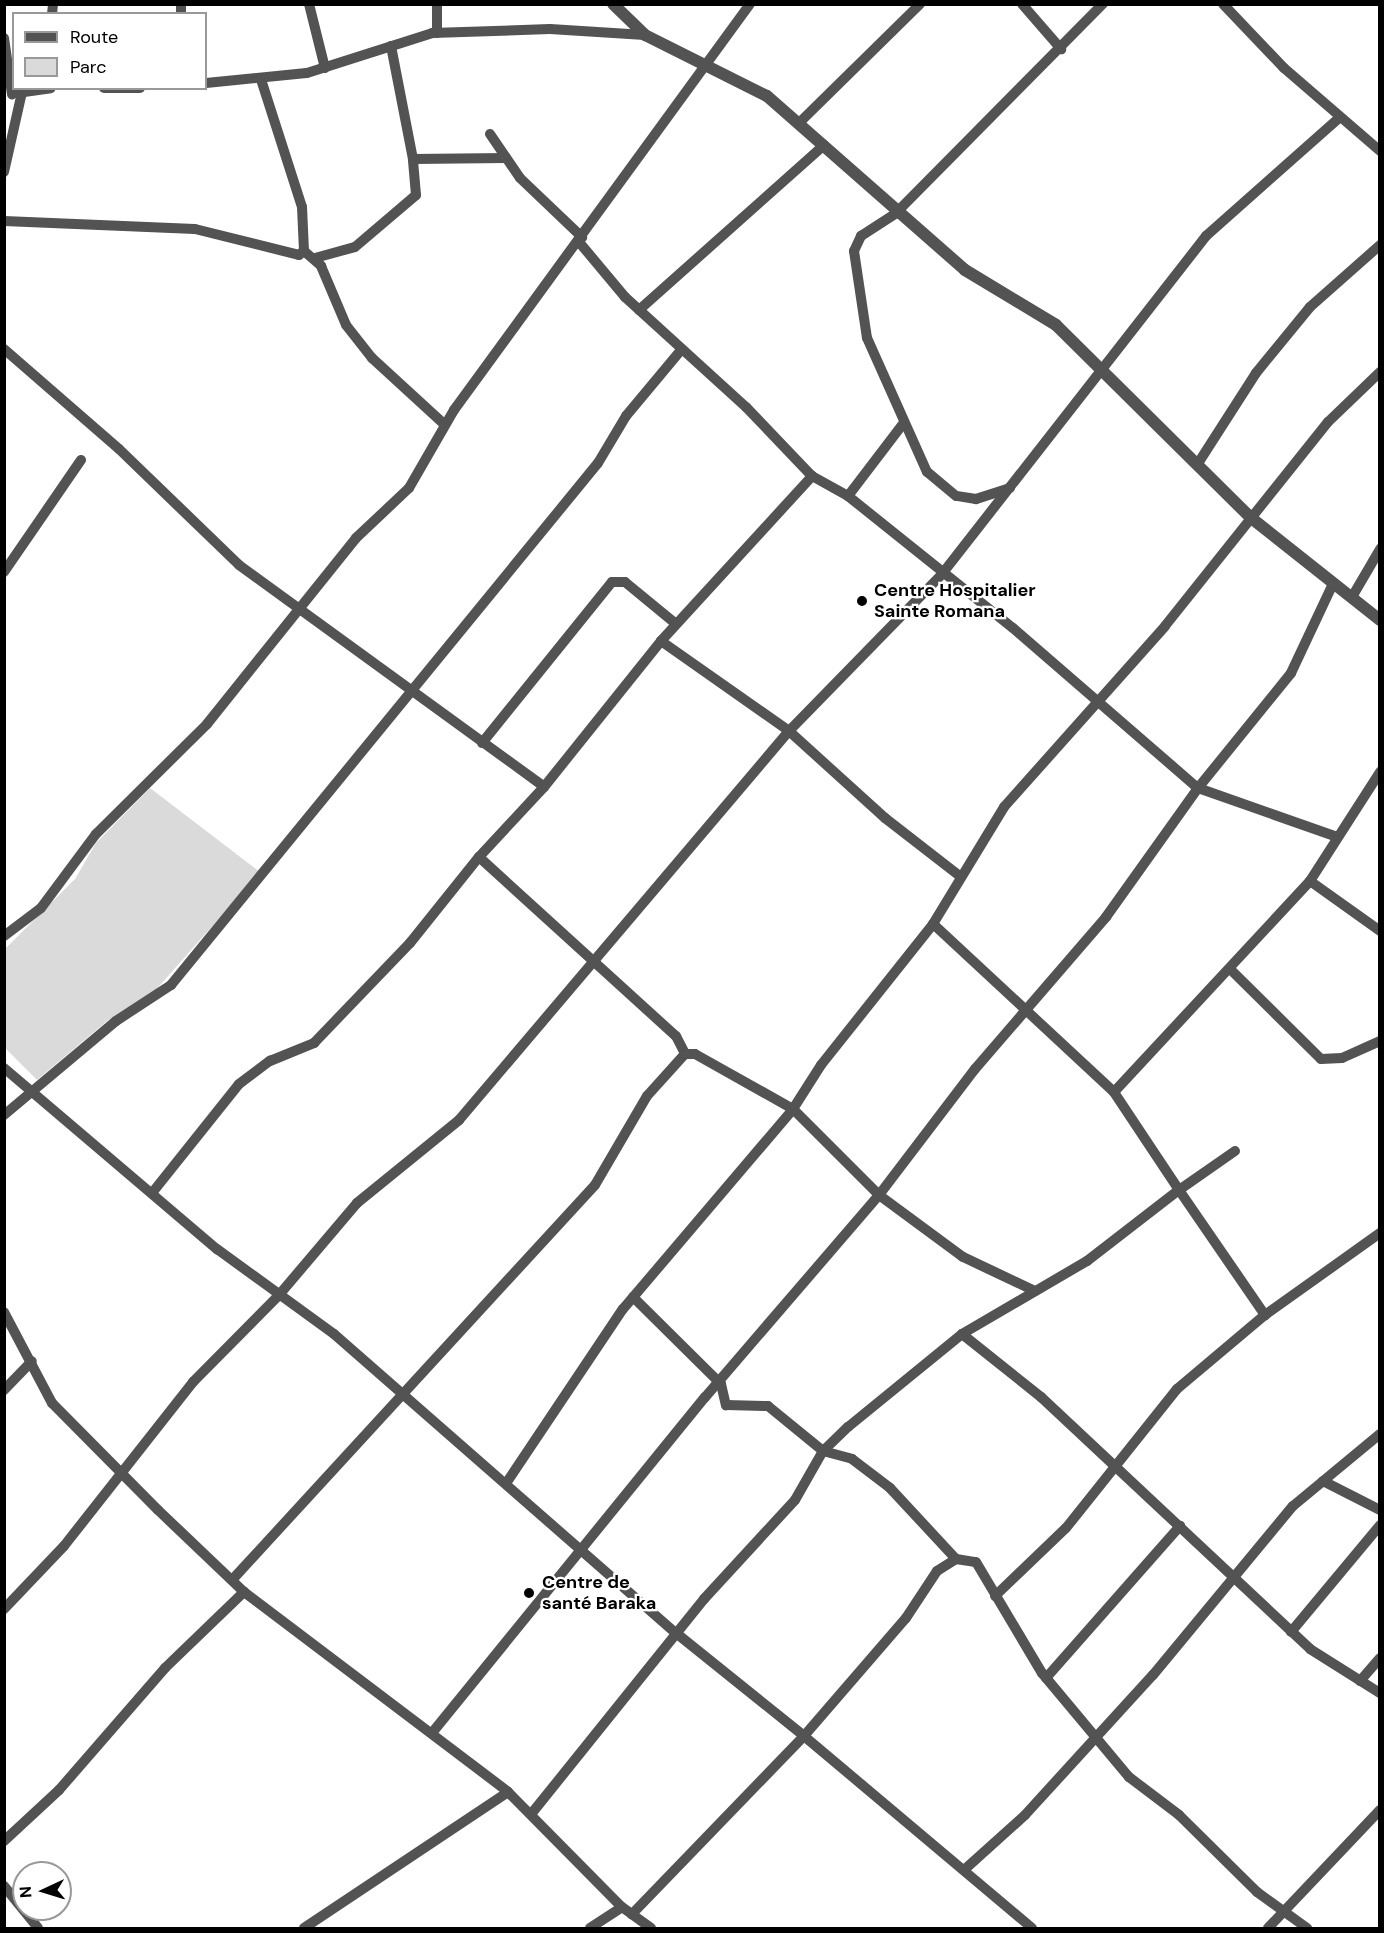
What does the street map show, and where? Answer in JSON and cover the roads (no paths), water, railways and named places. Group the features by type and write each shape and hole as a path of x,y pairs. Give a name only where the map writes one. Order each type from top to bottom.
{"street":[{"path":"309,4 325,68"},
{"path":"437,4 437,33"},
{"path":"613,4 645,35 704,66 747,83 800,122 895,214 985,286 1056,325 1104,368 1250,517 1332,586 1352,597 1380,620"},
{"path":"4,936 41,908 96,834 207,723 356,538 409,488 444,424 750,4"},
{"path":"800,122 920,4"},
{"path":"1022,4 1061,49"},
{"path":"1010,488 976,499 940,488 902,425 867,338 854,262 861,236 895,214 1061,49 1103,4"},
{"path":"1224,4 1340,117 1380,151"},
{"path":"207,83 261,79 325,68 437,33 550,29 645,35"},
{"path":"4,38 12,87"},
{"path":"315,258 355,247 416,195 413,159 391,46"},
{"path":"261,79 302,207 304,251"},
{"path":"4,172 13,93 36,90"},
{"path":"4,1609 124,1472 193,1382 279,1295 357,1203 459,1120 789,730 942,574 1206,236 1340,117"},
{"path":"490,134 506,158 580,239 639,310 746,407 812,476 848,496 1099,700 1198,788 1337,837"},
{"path":"639,310 824,145"},
{"path":"413,159 506,158"},
{"path":"4,221 195,229 261,243 287,255 304,251 315,258 346,325 372,358 444,424"},
{"path":"1197,465 1256,373 1304,315 1380,246"},
{"path":"4,350 119,449 239,565 302,607 410,693 544,787"},
{"path":"4,1115 31,1095 116,1021 171,985 598,464 626,416 681,350"},
{"path":"507,1482 633,1297 793,1109 821,1065 933,924 1004,807 1099,700 1328,422 1380,372"},
{"path":"848,496 902,425"},
{"path":"4,572 81,460"},
{"path":"152,1193 238,1084 270,1061 314,1043 410,943 479,857 544,787 661,641 812,476"},
{"path":"1352,597 1380,549"},
{"path":"482,743 612,582 625,582 676,624"},
{"path":"433,1732 879,1195 1026,1006 1106,916 1198,788 1291,673 1332,586"},
{"path":"661,641 789,730 885,818 961,877"},
{"path":"1114,1092 1310,881 1380,772"},
{"path":"479,857 676,1036 684,1054"},
{"path":"1310,881 1380,931"},
{"path":"933,924 1026,1006 1114,1092 1265,1315"},
{"path":"1230,969 1321,1059 1342,1058 1380,1041"},
{"path":"232,1580 596,1185 642,1104 684,1054 696,1054 793,1109 879,1195 963,1257 1035,1291"},
{"path":"4,1068 31,1095 405,1394 676,1633 804,1736 1032,1929"},
{"path":"532,1813 676,1633 795,1500 823,1451 962,1334 1124,1235 1179,1190 1235,1151"},
{"path":"995,1596 1066,1528 1117,1469 1163,1403 1265,1315 1380,1233"},
{"path":"633,1297 721,1384 726,1405 768,1406 823,1451 852,1460 890,1488 956,1559 976,1563 1046,1678 1150,1796 1179,1815 1257,1892 1285,1909 1307,1929"},
{"path":"4,1312 32,1360 52,1403 244,1592 352,1677 433,1732 508,1792 532,1813 622,1907 651,1929"},
{"path":"962,1334 1236,1576 1291,1632 1380,1693"},
{"path":"4,1390 32,1360"},
{"path":"964,1870 1025,1815 1236,1576 1293,1506 1380,1434"},
{"path":"1323,1481 1380,1510"},
{"path":"1291,1632 1380,1525"},
{"path":"1046,1678 1180,1526"},
{"path":"632,1914 804,1736 906,1618 937,1571 956,1559"},
{"path":"4,1841 59,1790 165,1668 244,1592"},
{"path":"1360,1681 1380,1658"},
{"path":"304,1929 508,1792"},
{"path":"1268,1929 1380,1810"},
{"path":"4,1886 38,1929"},
{"path":"590,1929 622,1907"}],"place":[{"name":"Centre Hospitalier Sainte Romana","path":"862,601"},
{"name":"Centre de santé Baraka","path":"529,1593"}]}
